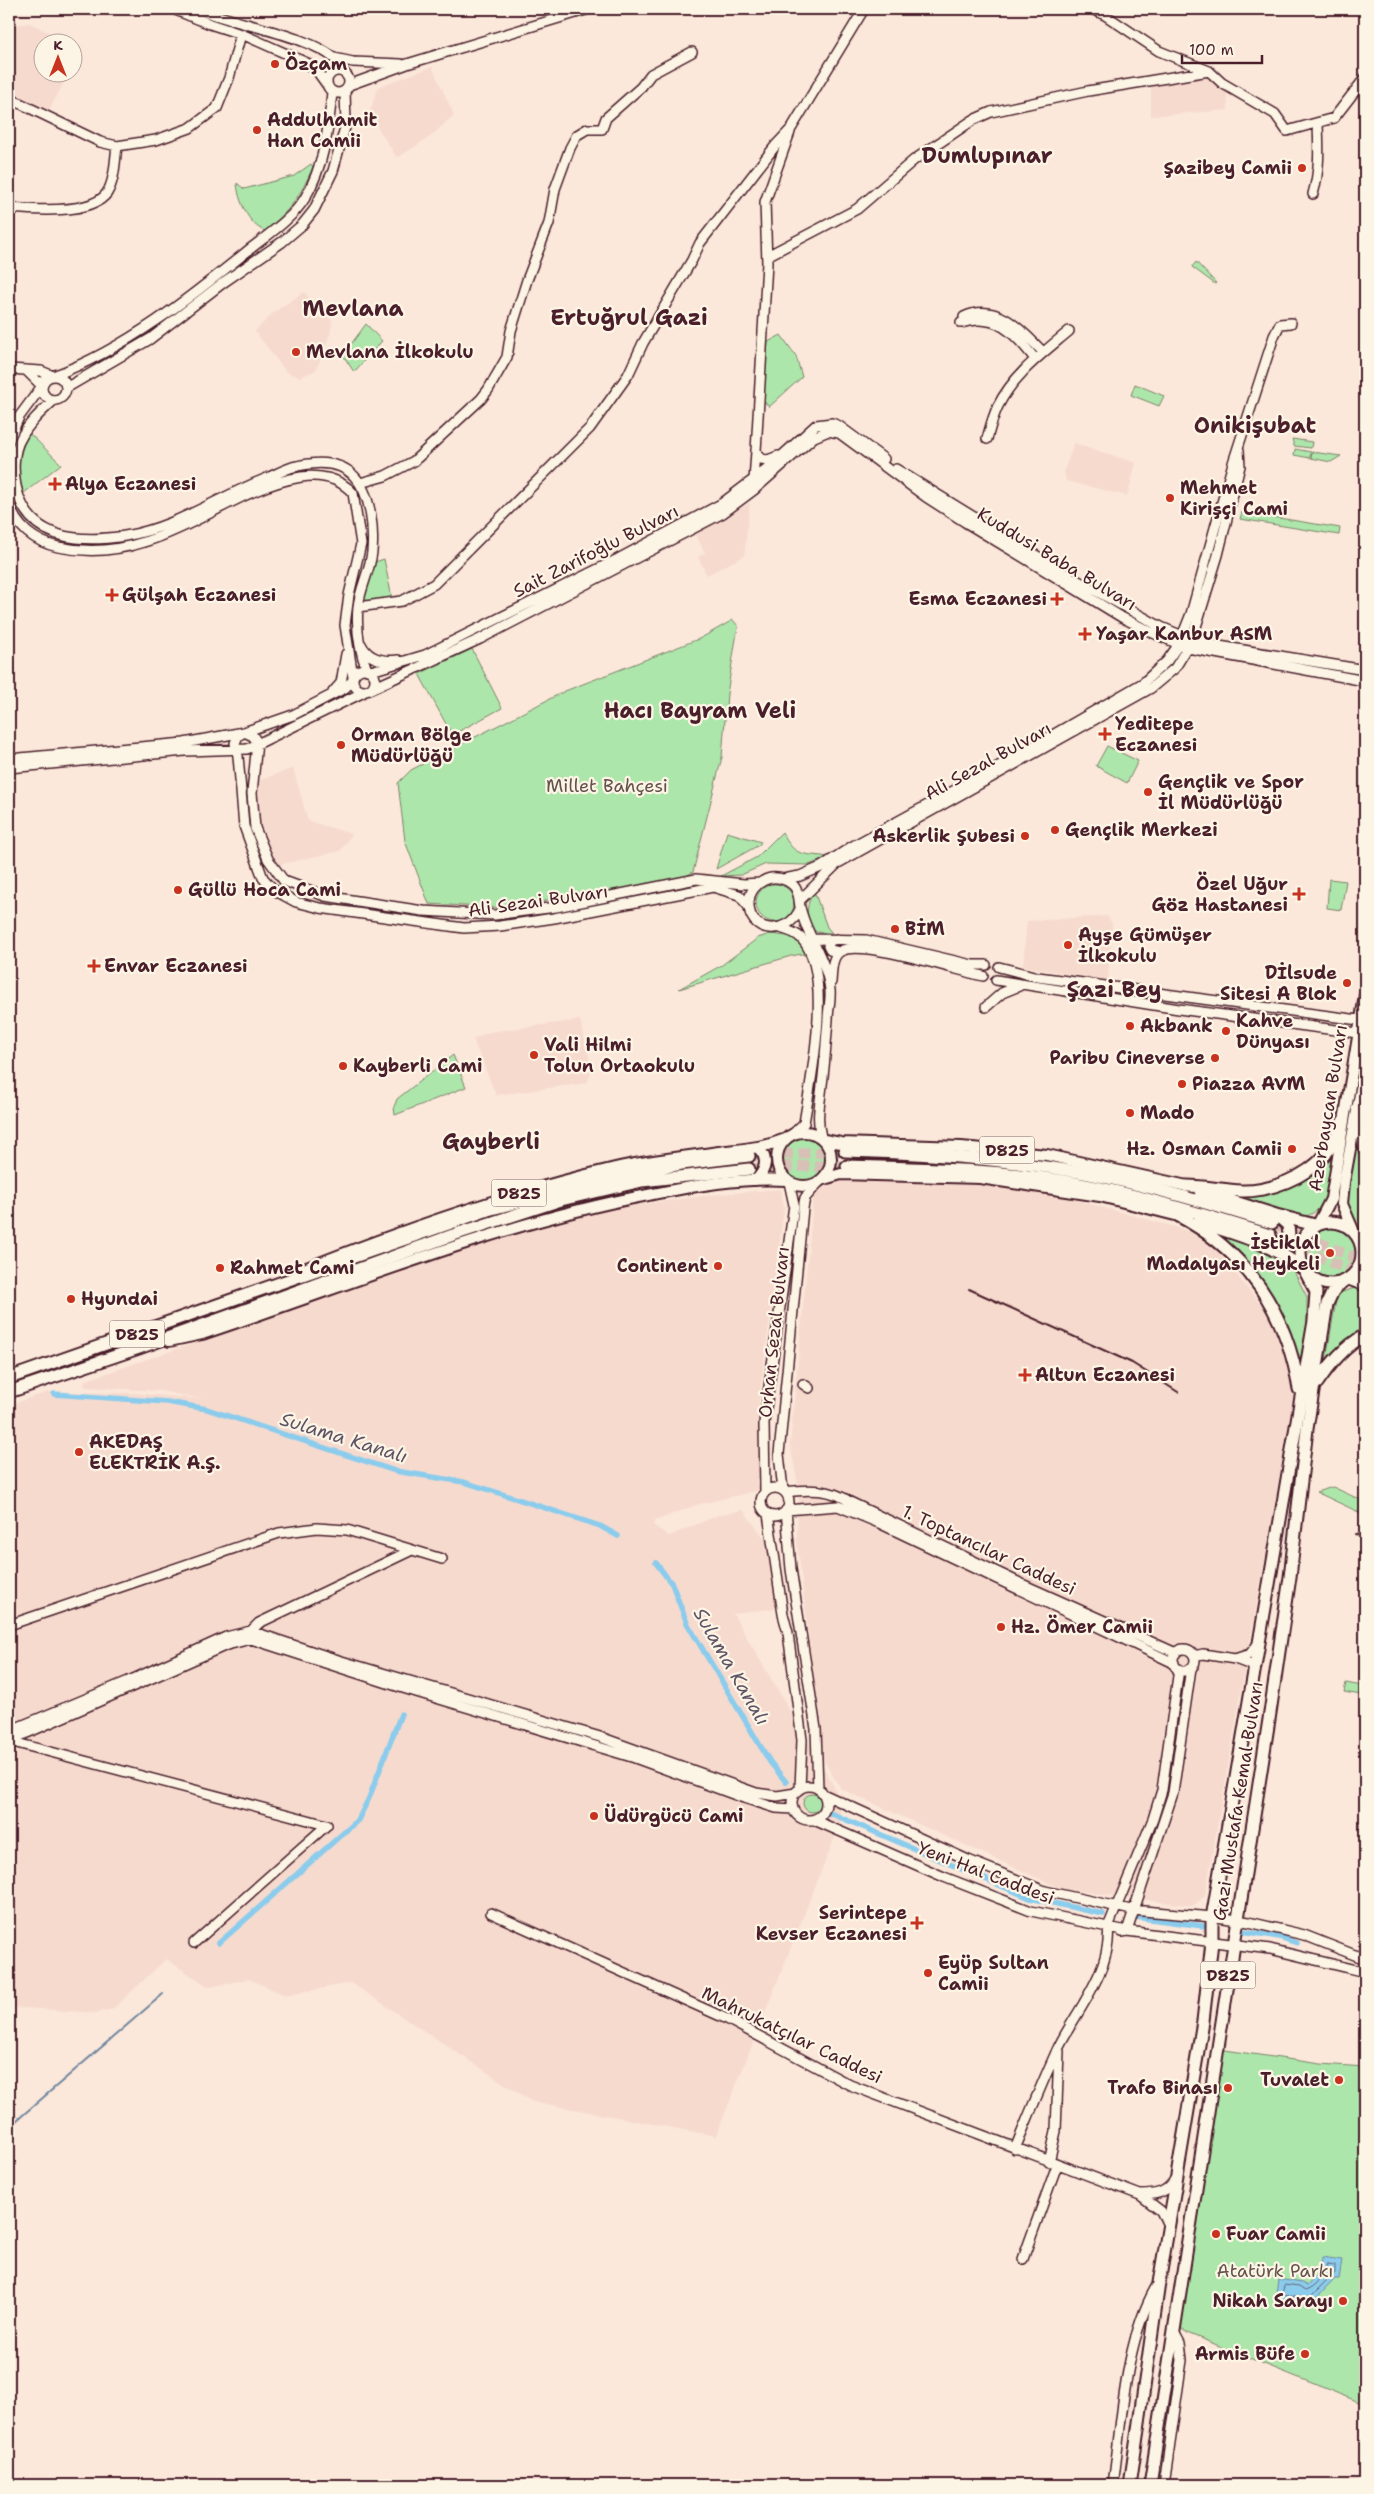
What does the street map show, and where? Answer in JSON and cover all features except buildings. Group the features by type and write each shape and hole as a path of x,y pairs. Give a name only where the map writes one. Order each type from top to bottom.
{"highway":[{"path":"1357,1108 1365,1150"},
{"path":"1187,1186 1259,1191 1274,1186 1306,1170 1322,1158 1331,1146 1343,1121"},
{"path":"846,1151 957,1157 1085,1173 1274,1219 1288,1225 1289,1236 1279,1244 1172,1205 1073,1182 976,1171 847,1166"},
{"path":"266,1290 443,1225 548,1193 621,1175 682,1164 749,1156"},
{"path":"139,1348 453,1235 561,1200 642,1181 749,1169"},
{"name":"D825","path":"1187,1186 1274,1219 1316,1225"},
{"name":"D825","path":"1179,1216 1267,1240 1305,1271"},
{"name":"D825","path":"1179,1216 1223,1244 1246,1268 1278,1315 1295,1366 1300,1400"},
{"path":"1334,1222 1345,1225 1360,1240 1361,1261 1356,1272 1346,1280 1335,1284 1322,1283 1305,1271 1299,1256 1300,1244 1306,1233 1316,1225 1334,1222"},
{"name":"Gazi Mustafa Kemal Bulvarı","path":"1150,2485 1270,1713 1304,1465 1300,1400 1317,1301 1316,1292 1305,1271"},
{"path":"1346,1280 1365,1285"},
{"name":"Gazi Mustafa Kemal Bulvarı","path":"1130,2485 1159,2283 1170,2228 1203,2021 1212,1942 1212,1918 1289,1477 1302,1426 1315,1386 1327,1304 1332,1291 1346,1280"},
{"name":"D825","path":"9,1378 266,1290"},
{"path":"1315,1386 1340,1354 1365,1335"},
{"name":"D825","path":"9,1392 139,1348"}],"main road":[{"name":"Azerbaycan Bulvarı","path":"1316,1225 1331,1199 1365,995"},
{"path":"1360,1240 1342,1204 1344,1182 1365,1067"},
{"name":"D825","path":"266,1290 282,1278 364,1245 505,1197 617,1168 670,1158 758,1148 790,1136 808,1132 822,1139 841,1143 960,1147 1046,1155 1187,1186"},
{"path":"788,1181 778,1169 777,1161 780,1145 790,1136"},
{"path":"821,1181 831,1166 832,1158 830,1150 822,1139"},
{"path":"756,1180 765,1171 766,1164 762,1152 758,1148"},
{"name":"D825","path":"139,1348 202,1334 531,1222 606,1203 672,1190 756,1180 788,1181 803,1187 841,1174 980,1178 1100,1196 1179,1216"}],"street":[{"path":"173,9 241,34 307,63 317,71 329,88 338,94 347,88 407,64 589,9"},
{"path":"198,9 218,17 303,42 334,58 353,62 407,64"},
{"path":"358,608 402,601 434,584 590,428 628,375 643,343 700,243 791,129 864,9"},
{"path":"1092,9 1105,14 1159,51 1209,71 1222,83 1275,114 1287,132 1334,118 1365,78"},
{"path":"9,98 100,142 117,146 156,140 190,128 217,108 229,78 241,34"},
{"path":"360,483 385,476 414,460 482,399 507,357 518,305 549,223 560,173 577,134 587,129 602,128 606,118 641,87 651,74 692,52"},
{"path":"66,388 150,339 228,279 282,242 302,225 314,210 333,171 346,124 348,76 334,58"},
{"path":"9,440 19,417 46,379 82,363 147,326 214,278 288,218 305,198 314,179 329,129 330,74 338,71 343,72"},
{"path":"767,256 814,229 842,218 857,209 914,160 973,120 991,112 1088,92 1209,71"},
{"path":"1313,194 1318,176 1320,147 1318,124"},
{"path":"754,490 767,256 765,202 791,129"},
{"path":"9,208 68,209 95,203 107,193 117,146"},
{"path":"1035,359 1020,340 992,322 981,319 962,320 982,311 1004,319 1021,329 1042,352"},
{"name":"Ali Sezal Bulvarı","path":"783,879 800,876 821,867 851,847 1143,683 1167,661 1181,640 1204,570 1239,446 1274,336 1280,324 1291,323"},
{"path":"987,439 998,406 1014,382 1042,352 1070,331"},
{"path":"9,369 41,371 64,381 66,388 64,396 53,400 20,439 15,459 14,480 20,501 30,518 46,531 60,535 101,538 126,536 154,529 245,486 296,466 323,464 337,466 350,473 360,483 368,506 372,544 358,608 358,636 361,654 369,671 375,678 368,690 306,721 256,742 246,749 185,751 9,768"},
{"path":"26,370 42,386 43,394 53,400"},
{"name":"Kuddusi Baba Bulvarı","path":"816,425 832,423 839,426 898,471 1030,552 1181,640"},
{"name":"Sait Zarifoğlu Bulvarı","path":"369,671 416,658 618,559 721,504 788,451 816,425"},
{"name":"Kuddusi Baba Bulvarı","path":"814,437 828,431 838,434 926,498 1123,618 1190,644 1365,681"},
{"name":"Sait Zarifoğlu Bulvarı","path":"368,690 480,640 582,588 723,512 754,490 814,437"},
{"name":"Ali Sezal Bulvarı","path":"800,905 838,863 1151,688 1175,668 1190,644 1218,555 1240,466 1239,446"},
{"path":"756,451 761,460 768,460 788,451"},
{"path":"9,504 18,523 29,534 41,541 73,550 110,549 144,542 175,531 231,503 279,483 302,477 332,478 353,493 360,529 360,552 348,595 345,625 353,679 357,690 368,690"},
{"path":"358,636 362,647 378,660 391,661 416,658"},
{"path":"327,698 341,683 347,639"},
{"name":"Kuddusi Baba Bulvarı","path":"1190,644 1365,670"},
{"path":"9,759 184,743 244,732 293,715 346,688 360,670 369,671"},
{"path":"244,732 253,736 256,742"},
{"path":"236,750 238,736 244,732"},
{"name":"Ali Sezai Bulvarı","path":"256,742 252,793 254,819 255,828 268,859 284,881 324,896 422,911 495,915 556,907 696,879 744,884 760,883"},
{"name":"Ali Sezai Bulvarı","path":"236,750 244,826 253,854 263,878 274,890 296,902 320,908 464,928 500,926 554,918 713,887 740,895 749,907"},
{"path":"800,905 792,923 780,928 768,928 760,925 754,919 749,907 750,894 760,883 770,878 783,879 793,886 800,905 812,939 824,965 830,990"},
{"path":"780,928 801,938 812,956 818,976 819,999 804,1123 790,1136"},
{"path":"812,939 839,938 886,943 972,964 986,965 992,963 999,967 1038,977 1360,1020"},
{"path":"839,938 830,941 828,946 830,950 839,952"},
{"path":"822,1139 817,1120 822,1086 833,961 839,952 851,947 885,951 983,976 988,981 996,980 1358,1033"},
{"path":"983,976 982,972 986,965"},
{"path":"996,980 1000,974 999,967"},
{"path":"986,1007 1002,993 1024,985"},
{"name":"Orhan Sezal Bulvarı","path":"788,1181 794,1205 764,1423 765,1492 761,1504 768,1514 783,1614 788,1633 802,1740 798,1791 793,1798 793,1809"},
{"name":"Orhan Sezal Bulvarı","path":"814,1820 825,1809 826,1798 820,1791 816,1729 791,1569 786,1510 789,1503 784,1491 779,1454 803,1208 805,1198 821,1181"},
{"path":"765,1492 772,1488 784,1491"},
{"name":"1. Toptancılar Caddesi","path":"784,1491 806,1489 841,1495 850,1502 930,1541 1176,1653"},
{"path":"838,1506 841,1495"},
{"name":"1. Toptancılar Caddesi","path":"786,1510 838,1506 1176,1666"},
{"path":"768,1514 780,1515 786,1510"},
{"path":"9,1625 279,1533 318,1528 347,1530 442,1559"},
{"path":"9,1731 131,1680 226,1637 251,1631 260,1623 412,1550"},
{"path":"251,1631 338,1660 612,1741 756,1793 777,1796 810,1786 820,1791"},
{"path":"9,1741 227,1646 251,1639 611,1751 776,1808 793,1809 800,1818 814,1820"},
{"path":"1235,1660 1250,1654 1260,1642"},
{"path":"1015,2149 1059,2046 1098,1978 1116,1906 1153,1819 1162,1790 1176,1653 1184,1650 1194,1656 1194,1662 1191,1668 1173,1793 1132,1910 1127,1931"},
{"path":"1194,1656 1203,1654 1235,1660 1251,1664 1255,1670"},
{"path":"1176,1666 1184,1671 1191,1668"},
{"path":"9,1741 326,1825 194,1944"},
{"name":"Yeni Hal Caddesi","path":"820,1791 898,1829 1032,1886 1132,1910 1237,1921 1304,1935 1310,1939 1365,1958"},
{"name":"Yeni Hal Caddesi","path":"814,1820 944,1877 1031,1911 1108,1932 1127,1931 1270,1949 1365,1972"},
{"name":"Mahrukatçılar Caddesi","path":"491,1912 727,2019 850,2084 1015,2149 1140,2195 1161,2211 1170,2228"},
{"path":"1303,1956 1310,1939"},
{"path":"1023,2259 1053,2163 1059,2076 1059,2046"},
{"name":"Mahrukatçılar Caddesi","path":"1140,2195 1154,2195 1165,2191 1178,2174"},
{"name":"Gazi Mustafa Kemal Bulvarı","path":"1113,2485 1124,2400 1136,2334 1146,2305 1159,2283"},
{"name":"Gazi Mustafa Kemal Bulvarı","path":"1164,2485 1182,2360 1180,2343 1174,2332"}],"shaded area":[{"path":"29,23 48,32 32,32 32,82 64,82 49,110 9,92 9,32 16,25"},
{"path":"432,67 454,115 430,137 397,158 369,114 378,87"},
{"path":"1203,76 1227,90 1228,110 1151,116 1151,84"},
{"name":"Mevlana İlkokulu","path":"304,292 332,321 330,334 316,370 300,377 286,372 255,331 273,313"},
{"path":"1074,443 1136,463 1127,496 1066,481 1064,471"},
{"path":"750,503 744,556 707,575 698,557 705,553 694,532"},
{"path":"293,768 308,821 352,834 340,851 277,865 262,832 257,808 258,781"},
{"name":"Ayşe Gümüşer İlkokulu","path":"1107,916 1112,923 1108,981 1023,966 1027,921"},
{"name":"Vali Hilmi Tolun Ortaokulu","path":"580,1020 592,1070 587,1083 496,1095 473,1039 490,1032"},
{"path":"844,1177 991,1186 1065,1197 1182,1229 1207,1239 1269,1314 1286,1361 1294,1395 1205,1896 1193,1906 1062,1889 841,1789 824,1761 797,1541 799,1489 790,1445 814,1192"},
{"path":"781,1189 784,1208 758,1411 760,1490 696,1505 655,1521 653,1525 669,1536 719,1515 743,1510 768,1543 778,1608 733,1614 827,1774 836,1791 842,1819 716,2136 531,2101 351,1983 285,1995 249,1979 209,1987 166,1959 113,2009 96,2013 9,2007 9,1405 48,1392 133,1393 201,1399 161,1391 85,1387 84,1381 503,1236 619,1207 719,1194"}],"green space":[{"path":"311,164 313,167 304,187 294,202 265,231 259,228 245,211 239,196 237,183 244,189 294,176"},
{"path":"1196,262 1216,283 1215,284 1192,267"},
{"path":"366,324 382,341 354,372 343,355"},
{"path":"781,335 796,356 802,377 769,407 763,400 768,342"},
{"path":"1135,384 1164,396 1159,406 1131,395"},
{"path":"30,434 61,464 24,493 20,479 19,462 22,446"},
{"path":"1292,439 1312,442 1311,448 1294,446"},
{"path":"1295,449 1311,452 1310,458 1294,455"},
{"path":"1312,452 1341,456 1331,462 1311,458"},
{"path":"1242,512 1340,528 1339,535 1240,519"},
{"path":"384,559 392,598 367,603 362,601 372,563"},
{"name":"Millet Bahçesi","path":"733,620 738,626 727,694 722,757 693,872 681,879 502,908 429,904 405,841 398,783 411,770 565,691 701,638"},
{"path":"472,649 502,708 452,735 419,674"},
{"path":"1107,746 1138,761 1127,783 1096,766"},
{"path":"727,832 761,842 759,845 716,869"},
{"path":"782,832 791,846 801,853 829,857 809,865 766,864 741,875 721,876 757,857"},
{"path":"1329,879 1346,881 1341,910 1327,908"},
{"path":"775,884 788,890 794,903 788,916 775,922 762,916 756,903 762,890"},
{"path":"814,891 827,927 832,933 816,932 812,927 808,917 808,907"},
{"path":"770,934 795,937 808,957 802,954 791,956 679,989 722,965 758,938"},
{"path":"453,1055 466,1087 395,1115 394,1107 397,1099"},
{"path":"1357,1131 1365,1163 1365,1242 1350,1217 1346,1202"},
{"path":"800,1138 810,1138 824,1148 828,1161 824,1174 818,1180 810,1184 800,1184 786,1174 782,1166 782,1156 792,1142"},
{"path":"1335,1146 1328,1191 1318,1209 1309,1215 1298,1218 1215,1190 1270,1192"},
{"path":"1330,1225 1341,1227 1350,1233 1356,1242 1358,1253 1356,1264 1350,1273 1341,1279 1330,1281 1319,1279 1310,1273 1304,1264 1302,1253 1304,1242 1310,1233 1319,1227"},
{"path":"1210,1231 1222,1233 1288,1260 1307,1297 1307,1324 1300,1361 1285,1325"},
{"path":"1355,1288 1365,1289 1365,1333 1325,1365 1336,1300 1339,1293"},
{"path":"1333,1487 1365,1502 1365,1515 1316,1492"},
{"path":"1346,1683 1362,1686 1361,1695 1344,1692"},
{"path":"808,1794 816,1794 821,1799 819,1810 808,1812 803,1807 803,1799"},
{"name":"Atatürk Parkı","path":"1218,2049 1321,2064 1365,2067 1365,2384 1359,2402 1187,2333 1177,2325"}],"water":[{"path":"1322,2257 1342,2260 1339,2279 1335,2279 1311,2304 1275,2300 1278,2279 1302,2283 1307,2286 1321,2270"}],"waterway":[{"name":"Sulama Kanalı","path":"54,1394 167,1402 207,1409 395,1471 464,1482 600,1526 618,1536"},
{"name":"Sulama Kanalı","path":"656,1563 672,1584 687,1623 770,1762 786,1782"},
{"path":"219,1943 358,1820 369,1798 401,1714"},
{"path":"830,1813 1030,1898 1103,1914"},
{"path":"1135,1917 1203,1926"},
{"path":"1242,1931 1279,1937 1297,1943"},
{"path":"9,2127 163,1994"}],"tunnel":[{"path":"749,1156 845,1151"},
{"path":"749,1169 847,1166"},
{"path":"1272,1223 1365,1262"},
{"path":"1270,1235 1365,1277"}],"railway":[{"path":"969,1289 1132,1363 1178,1392"},
{"path":"1355,1534 1365,1537"}],"place":[{"name":"Özçam","path":"275,64"},
{"name":"Addulhamit Han Camii","path":"257,130"},
{"name":"Şazibey Camii","path":"1302,168"},
{"name":"Mevlana İlkokulu","path":"296,352"},
{"name":"Alya Eczanesi","path":"55,484"},
{"name":"Mehmet Kirişçi Cami","path":"1170,498"},
{"name":"Gülşah Eczanesi","path":"112,595"},
{"name":"Esma Eczanesi","path":"1057,599"},
{"name":"Yaşar Kanbur ASM","path":"1085,634"},
{"name":"Yeditepe Eczanesi","path":"1105,734"},
{"name":"Orman Bölge Müdürlüğü","path":"341,745"},
{"name":"Gençlik ve Spor İl Müdürlüğü","path":"1148,792"},
{"name":"Gençlik Merkezi","path":"1055,830"},
{"name":"Askerlik Şubesi","path":"1025,836"},
{"name":"Güllü Hoca Cami","path":"178,890"},
{"name":"Özel Uğur Göz Hastanesi","path":"1299,894"},
{"name":"BİM","path":"895,929"},
{"name":"Ayşe Gümüşer İlkokulu","path":"1068,945"},
{"name":"Envar Eczanesi","path":"94,966"},
{"name":"Dİlsude Sitesi A Blok","path":"1347,983"},
{"name":"Akbank","path":"1130,1026"},
{"name":"Kahve Dünyası","path":"1226,1031"},
{"name":"Vali Hilmi Tolun Ortaokulu","path":"534,1055"},
{"name":"Paribu Cineverse","path":"1215,1058"},
{"name":"Kayberli Cami","path":"343,1066"},
{"name":"Piazza AVM","path":"1182,1084"},
{"name":"Mado","path":"1130,1113"},
{"name":"Hz. Osman Camii","path":"1292,1149"},
{"name":"İstiklal Madalyası Heykeli","path":"1330,1253"},
{"name":"Continent","path":"718,1266"},
{"name":"Rahmet Cami","path":"220,1268"},
{"name":"Hyundai","path":"71,1299"},
{"name":"Altun Eczanesi","path":"1025,1375"},
{"name":"AKEDAŞ ELEKTRİK A.Ş.","path":"79,1452"},
{"name":"Hz. Ömer Camii","path":"1001,1627"},
{"name":"Üdürgücü Cami","path":"594,1816"},
{"name":"Serintepe Kevser Eczanesi","path":"917,1923"},
{"name":"Eyüp Sultan Camii","path":"928,1973"},
{"name":"Tuvalet","path":"1339,2080"},
{"name":"Trafo Binası","path":"1228,2088"},
{"name":"Fuar Camii","path":"1216,2234"},
{"name":"Nikah Sarayı","path":"1343,2301"},
{"name":"Armis Büfe","path":"1305,2354"}],"district":[{"name":"Dumlupınar","path":"987,155"},
{"name":"Mevlana","path":"353,308"},
{"name":"Ertuğrul Gazi","path":"629,317"},
{"name":"Onikişubat","path":"1255,425"},
{"name":"Hacı Bayram Veli","path":"700,710"},
{"name":"Şazi Bey","path":"1114,989"},
{"name":"Gayberli","path":"491,1141"}]}
